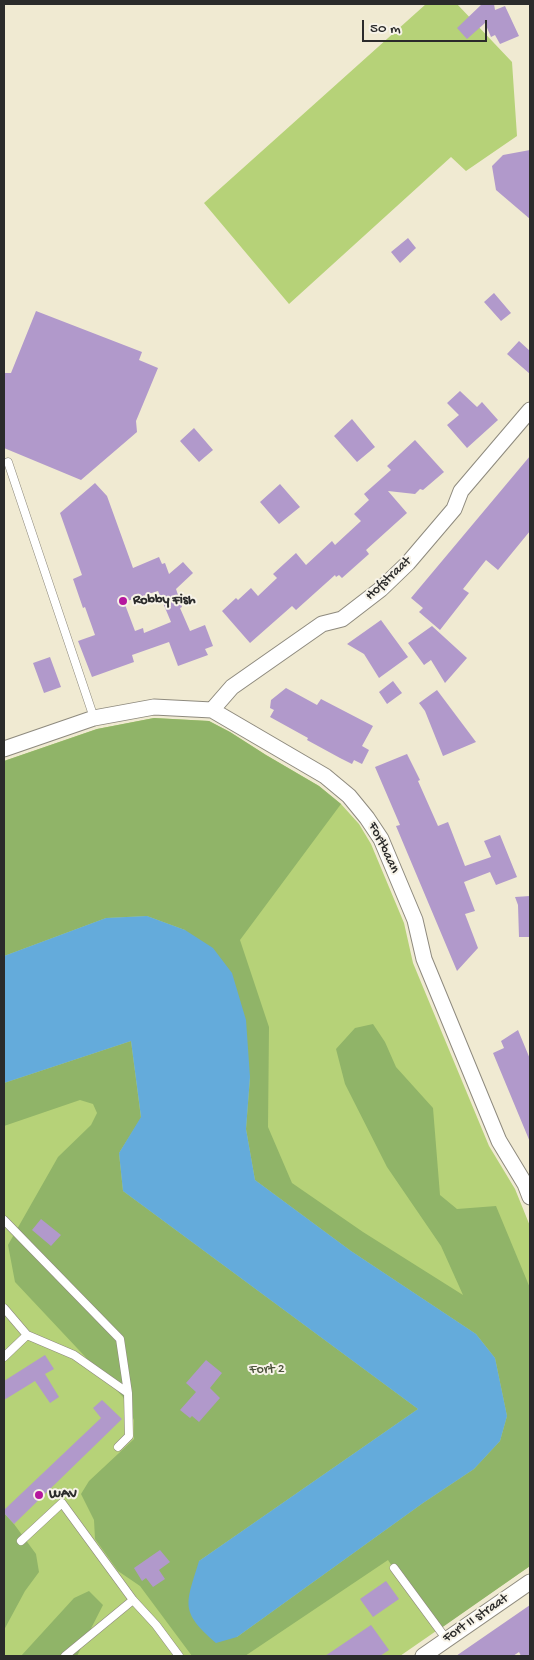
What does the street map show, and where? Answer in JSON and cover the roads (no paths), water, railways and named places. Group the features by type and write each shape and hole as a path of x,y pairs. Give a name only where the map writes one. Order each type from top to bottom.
{"street":[{"name":"Hofstraat","path":"212,710 232,687 322,624 342,619 381,589 408,563 454,510 461,491 530,410"},
{"name":"Fortbaan","path":"4,749 94,718 154,707 212,710 326,776 349,796 368,818 381,839 415,920 424,959 499,1141 525,1184 530,1197"},
{"name":"Fort II straat","path":"423,1656 530,1582"}],"lane":[{"path":"8,462 94,718"},
{"path":"4,1220 120,1339 128,1393 129,1436 118,1447"},
{"path":"4,1308 27,1335 74,1355 128,1393"},
{"path":"4,1357 27,1335"},
{"path":"21,1541 62,1503 133,1600 156,1625 179,1656"},
{"path":"394,1568 447,1640"},
{"path":"65,1656 133,1600"}],"water":[{"path":"147,916 185,930 213,948 232,973 246,1020 250,1077 246,1129 255,1180 351,1251 476,1334 495,1358 507,1416 500,1441 474,1469 423,1503 237,1637 216,1643 196,1623 189,1606 191,1587 199,1561 418,1409 123,1191 119,1153 141,1117 131,1041 4,1083 4,956 106,918"}],"place":[{"name":"Robby Fish","path":"123,601"},
{"name":"WAV","path":"39,1495"}],"park label":[{"name":"Fort 2","path":"267,1370"}]}
